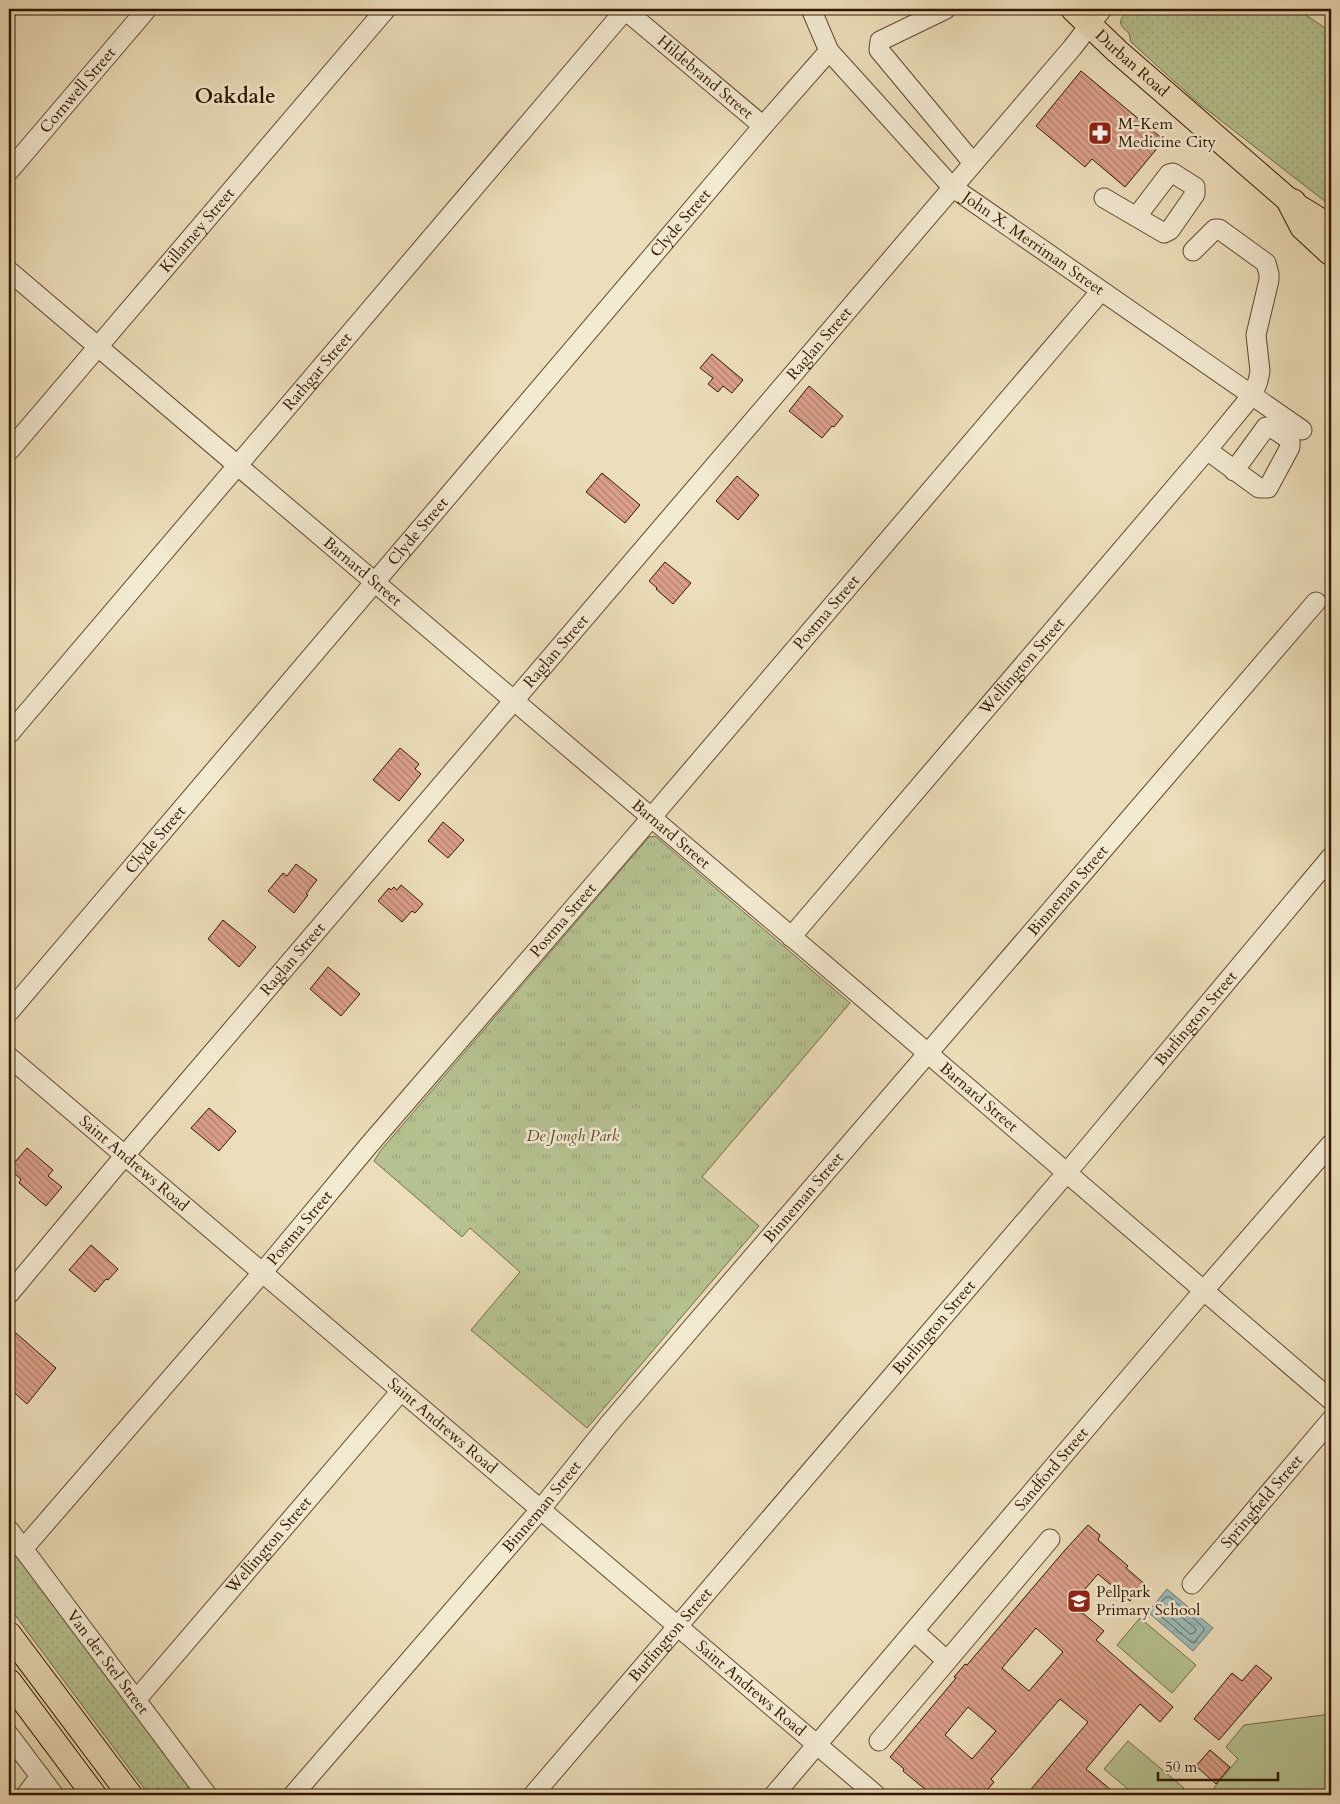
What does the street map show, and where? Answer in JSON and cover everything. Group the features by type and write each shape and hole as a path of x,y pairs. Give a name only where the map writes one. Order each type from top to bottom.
{"highway":[{"path":"1292,203 1304,226 1331,251"}],"main road":[{"name":"Durban Road","path":"1073,9 1096,17 1117,51 1292,203 1331,227"},
{"path":"9,1634 130,1795"},
{"path":"9,1681 94,1795"}],"street":[{"name":"Cornwell Street","path":"9,171 147,9"},
{"name":"Killarney Street","path":"9,451 386,9"},
{"name":"Hildebrand Street","path":"625,9 763,126"},
{"name":"Rathgar Street","path":"9,734 625,9"},
{"name":"John X. Merriman Street","path":"811,9 830,51 952,187 1302,430"},
{"path":"946,9 880,41 879,50 977,159 970,180 971,201"},
{"name":"Raglan Street","path":"9,1294 1096,17"},
{"name":"Clyde Street","path":"9,1012 763,126 830,51"},
{"path":"1104,198 1137,216"},
{"path":"1193,251 1215,229 1219,229 1266,263 1269,274 1256,335 1260,371 1252,394"},
{"name":"Barnard Street","path":"9,271 1067,1172 1331,1400"},
{"name":"Postma Street","path":"23,1549 262,1273 369,1145 1102,291"},
{"name":"Wellington Street","path":"791,937 1207,450 1252,394"},
{"path":"1207,450 1234,470"},
{"name":"Binneman Street","path":"293,1795 540,1510 609,1424 1316,602"},
{"name":"Burlington Street","path":"533,1795 1067,1172 1331,857"},
{"name":"Saint Andrews Road","path":"9,1057 876,1795"},
{"name":"Sandford Street","path":"774,1795 1331,1144"},
{"name":"Wellington Street","path":"136,1700 401,1391"},
{"name":"Springfield Street","path":"1192,1584 1331,1420"},
{"name":"Van der Stel Street","path":"9,1530 207,1795"},
{"path":"879,1741 1050,1539"},
{"path":"914,1631 947,1661"},
{"path":"9,1735 54,1795"},
{"path":"26,1795 40,1776"}],"green space":[{"path":"1128,9 1297,9 1331,32 1331,206 1197,102 1131,42 1129,33 1121,24 1123,16"},
{"name":"De Jongh Park","path":"655,836 850,1003 702,1177 759,1226 587,1428 471,1330 520,1272 470,1228 462,1237 374,1161 381,1150 649,837"},
{"path":"9,1544 197,1795 149,1795 9,1607"},
{"path":"1140,1618 1196,1665 1172,1693 1117,1645"},
{"path":"1331,1714 1331,1795 1208,1795 1238,1759 1226,1747 1244,1725"},
{"path":"1128,1741 1184,1788 1178,1795 1135,1795 1104,1769"}],"water":[{"path":"1167,1589 1213,1628 1193,1651 1148,1612"}],"building":[{"name":"M-Kem Medicine City","path":"1081,71 1164,140 1125,187 1092,159 1085,167 1036,126"},
{"path":"712,354 743,380 732,393 723,386 718,392 708,384 713,378 700,368"},
{"path":"809,386 843,416 822,438 789,411"},
{"path":"602,473 640,505 625,523 586,492"},
{"path":"737,476 759,495 738,520 716,501"},
{"path":"665,562 691,583 673,604 649,581"},
{"path":"400,748 419,764 415,769 421,774 399,801 373,780"},
{"path":"443,822 464,840 448,858 428,841"},
{"path":"296,864 317,880 294,913 268,891 283,873 287,876"},
{"path":"401,885 423,904 415,913 412,911 402,922 378,901 389,888 391,890 394,887 397,890"},
{"path":"223,920 256,947 239,967 208,939"},
{"path":"328,967 360,994 341,1016 310,989"},
{"path":"209,1108 236,1131 219,1151 191,1128"},
{"path":"27,1148 53,1170 48,1176 62,1187 46,1206 19,1183 21,1179 9,1169"},
{"path":"91,1245 118,1269 95,1292 69,1270"},
{"path":"9,1327 56,1368 27,1404 9,1388"},
{"path":"1088,1525 1100,1535 1098,1540 1128,1566 1126,1568 1146,1585 1130,1601 1098,1574 1072,1604 1104,1631 1096,1640 1173,1707 1160,1722 1140,1704 1086,1769 1117,1795 1026,1795 1088,1722 1060,1699 991,1779 994,1782 983,1795 932,1795 903,1771 904,1769 890,1757 956,1678 954,1677 965,1664 967,1665","holes":["1036,1628 1063,1652 1029,1691 1002,1668","968,1707 996,1731 972,1759 945,1735"]},
{"path":"1256,1665 1272,1678 1219,1740 1194,1719 1232,1673 1242,1681"},
{"path":"1210,1750 1230,1767 1216,1784 1196,1766"}],"place":[{"name":"M-Kem Medicine City","path":"1100,133"},
{"name":"Pellpark Primary School","path":"1079,1601"}],"district":[{"name":"Oakdale","path":"235,96"}]}
